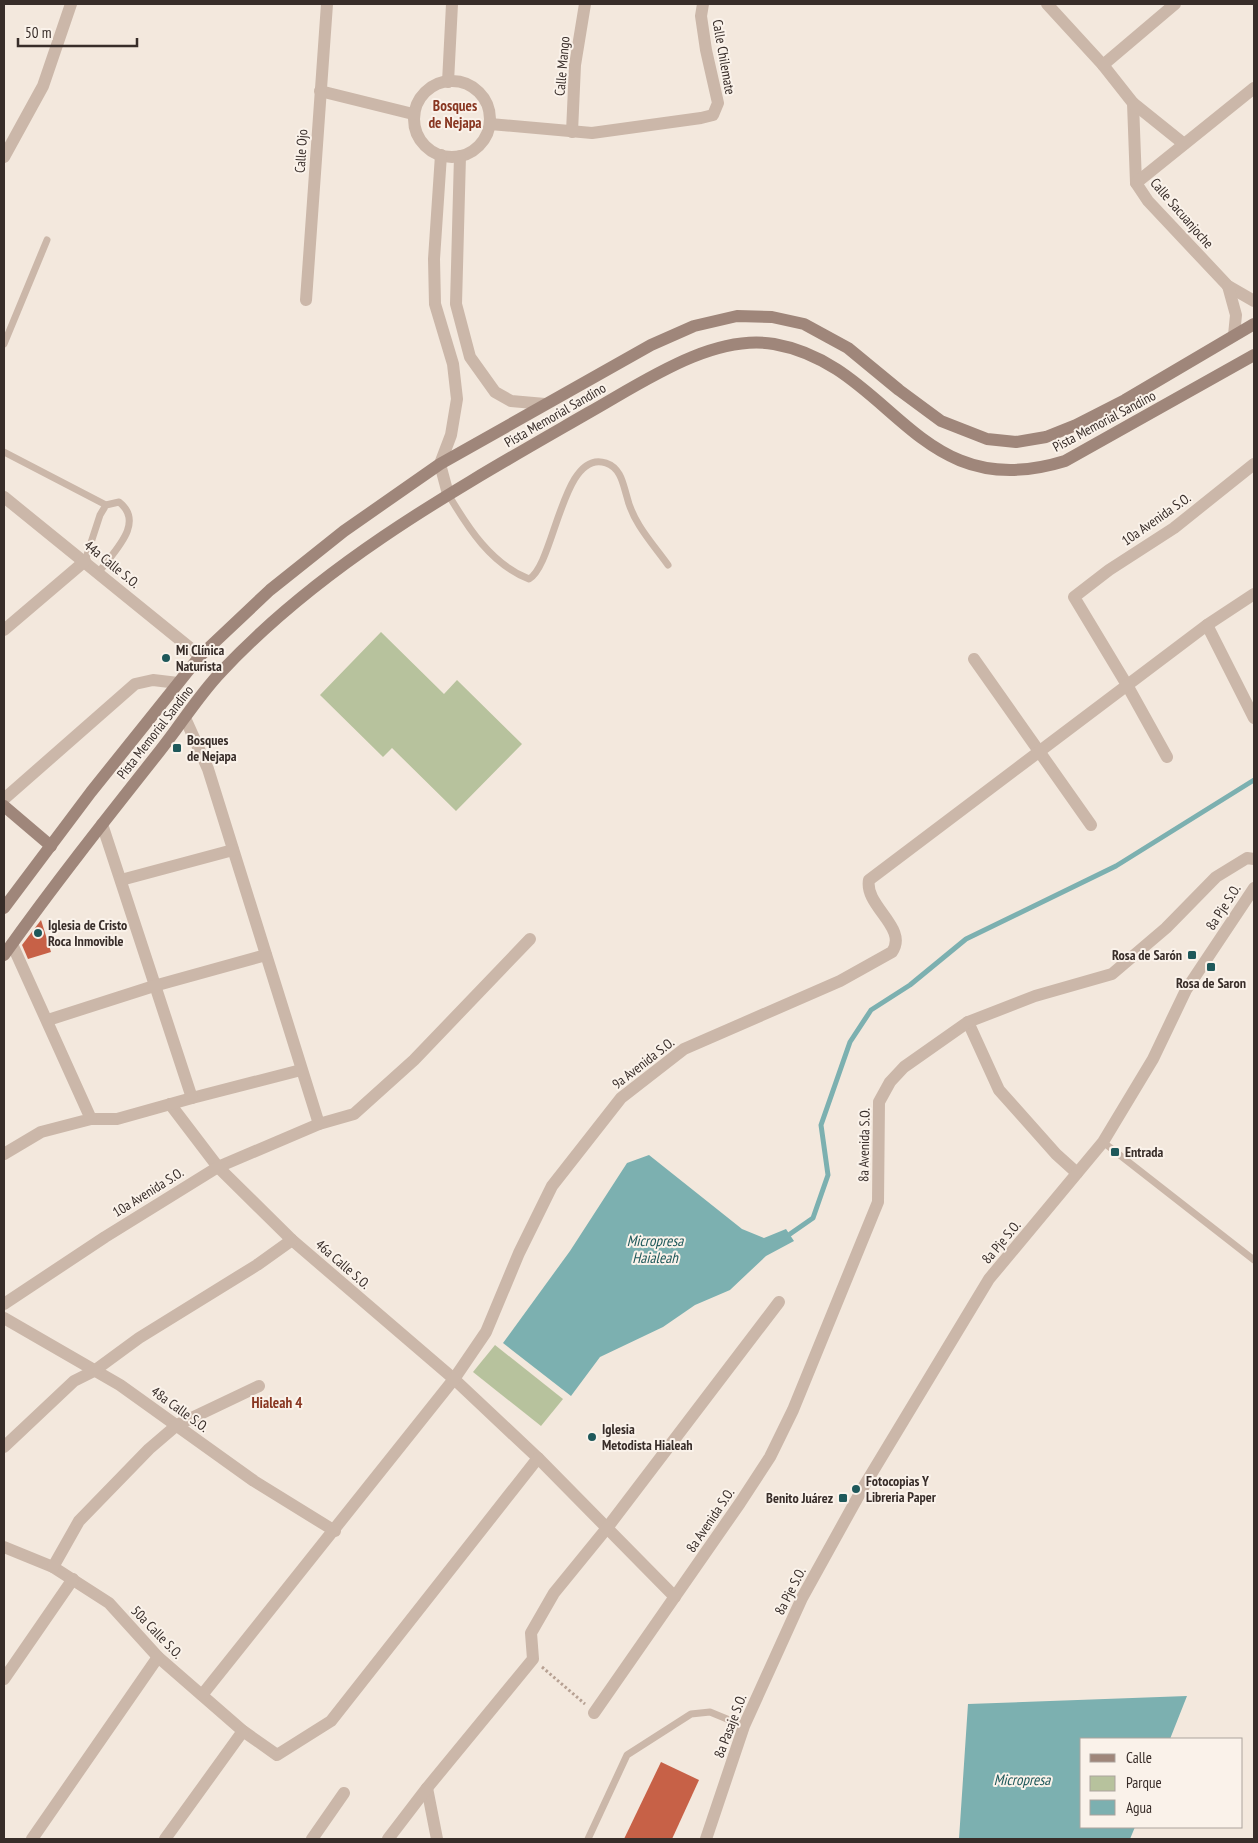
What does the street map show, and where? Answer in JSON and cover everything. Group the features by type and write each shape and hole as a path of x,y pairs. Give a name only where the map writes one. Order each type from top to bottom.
{"main road":[{"name":"Pista Memorial Sandino","path":"4,908 200,656 270,590 344,531 440,464 652,345 694,326 737,316 772,317 804,324 848,348 899,390 941,421 987,439 1016,442 1046,438 1076,425 1125,400 1254,324"},
{"name":"Pista Memorial Sandino","path":"4,955 102,824 220,673 287,610 361,550 448,494 653,376 691,357 738,343 770,343 799,350 829,365 933,447 964,463 989,470 1012,471 1038,470 1065,461 1254,355"},
{"path":"4,806 51,846"}],"street":[{"path":"4,157 44,86 71,4"},
{"name":"Calle Ojo","path":"306,300 327,4"},
{"path":"448,82 452,4"},
{"name":"Calle Mango","path":"572,132 575,65 585,4"},
{"name":"Calle Chilemate","path":"572,132 592,133 701,118 713,114 718,103 706,50 701,16 703,4"},
{"path":"1047,4 1103,65 1134,103 1184,144"},
{"path":"1103,65 1175,4"},
{"path":"456,81 475,88 487,104 490,124 483,142 467,155 447,157 440,155 428,150 416,134 413,114 421,96 436,83 448,82 456,81"},
{"path":"1136,183 1254,88"},
{"path":"320,91 413,114"},
{"name":"Calle Sacuanjoche","path":"1134,103 1136,183 1148,201 1228,286 1254,301"},
{"path":"490,124 572,132"},
{"path":"440,155 434,259 435,304 454,364 457,398 451,435 440,464 448,494"},
{"path":"460,156 456,304 470,357 495,392 511,401 545,404"},
{"name":"Calle Sacuanjoche","path":"1228,286 1236,315 1234,336"},
{"path":"454,364 470,357"},
{"name":"10a Avenida S.O.","path":"1127,685 1074,597 1108,570 1174,528 1254,464"},
{"name":"44a Calle S.O.","path":"4,497 99,572 200,656"},
{"path":"4,630 85,561"},
{"path":"1040,754 1207,625 1254,594"},
{"path":"1207,625 1254,718"},
{"path":"974,659 1091,825"},
{"path":"4,799 135,684 153,680 178,683"},
{"path":"1127,685 1167,756"},
{"path":"185,718 208,769 319,1124"},
{"name":"9a Avenida S.O.","path":"202,1695 335,1531 454,1379 486,1332 518,1253 552,1186 621,1098 684,1049 840,981 892,952 896,947 896,938 886,918 870,896 870,880 1040,754"},
{"path":"102,824 192,1098"},
{"path":"121,880 233,850"},
{"name":"8a Avenida S.O.","path":"594,1713 770,1457 793,1410 824,1330 871,1224 878,1202 880,1102 890,1082 904,1067 968,1022 1035,996 1112,974 1166,928 1216,877 1247,858 1254,859"},
{"name":"8a Pje S.O.","path":"789,1627 802,1598 864,1486 989,1279 1103,1142 1153,1060 1186,990 1254,888"},
{"name":"10a Avenida S.O.","path":"4,1304 105,1237 218,1167 319,1124 354,1114 414,1060 530,939"},
{"path":"12,944 48,1020 91,1119"},
{"path":"48,1020 154,986 266,955"},
{"path":"968,1022 999,1090 1056,1154 1077,1173"},
{"path":"4,1154 41,1132 91,1119 117,1119 301,1070"},
{"name":"46a Calle S.O.","path":"170,1104 218,1167 292,1240 454,1379 538,1458 675,1597"},
{"path":"4,1447 74,1381 94,1371 139,1338 292,1240"},
{"path":"388,1839 427,1788 533,1659 531,1633 554,1593 607,1528 779,1302"},
{"name":"48a Calle S.O.","path":"4,1318 120,1385 254,1481 335,1531"},
{"path":"53,1567 79,1520 109,1488 177,1425 259,1386"},
{"name":"50a Calle S.O.","path":"4,1547 53,1567 109,1603 158,1657 244,1730 277,1755 331,1721 538,1458"},
{"path":"4,1679 73,1579"},
{"name":"8a Pasaje S.O.","path":"706,1839 744,1726 789,1627"},
{"path":"32,1839 158,1657"},
{"path":"165,1839 244,1730"},
{"path":"427,1788 437,1839"},
{"path":"312,1839 344,1793"}],"lane":[{"path":"4,344 47,240"},
{"path":"4,452 106,505 119,502 127,508 131,516 125,538 99,572"},
{"path":"448,494 462,518 493,556 515,574 529,579 535,575 568,490 579,473 592,464 607,463 612,465 622,477 632,514 668,566"},
{"path":"85,561 100,515 106,505"},
{"path":"1103,1142 1254,1260"},
{"path":"588,1839 627,1756 691,1714 710,1712 744,1726"}],"path":[{"path":"533,1659 594,1713"}],"green space":[{"path":"381,632 444,694 457,680 522,744 456,811 392,748 383,757 320,695"},
{"path":"495,1345 563,1399 541,1426 473,1372"}],"water":[{"name":"Micropresa Haialeah","path":"649,1155 742,1229 764,1238 786,1229 794,1241 766,1256 730,1290 695,1305 663,1327 600,1357 571,1396 503,1343 570,1251 627,1163"},
{"name":"Micropresa","path":"1187,1696 1170,1738 1080,1738 1080,1828 1135,1828 1130,1839 959,1839 968,1704"}],"building":[{"name":"Iglesia de Cristo Roca Inmovible","path":"41,920 51,952 28,959 22,945"},
{"path":"661,1762 699,1780 672,1839 624,1839"}],"waterway":[{"path":"790,1234 813,1218 828,1175 821,1125 850,1042 871,1010 910,985 966,939 1116,866 1254,780"}],"place":[{"name":"Mi Clínica Naturista","path":"166,658"},
{"name":"Bosques de Nejapa","path":"177,748"},
{"name":"Iglesia de Cristo Roca Inmovible","path":"38,933"},
{"name":"Rosa de Sarón","path":"1192,955"},
{"name":"Rosa de Saron","path":"1211,967"},
{"name":"Entrada","path":"1115,1152"},
{"name":"Iglesia Metodista Hialeah","path":"592,1437"},
{"name":"Fotocopias Y Libreria Paper","path":"856,1489"},
{"name":"Benito Juárez","path":"843,1498"}],"district":[{"name":"Bosques de Nejapa","path":"455,114"},
{"name":"Hialeah 4","path":"277,1402"}]}
